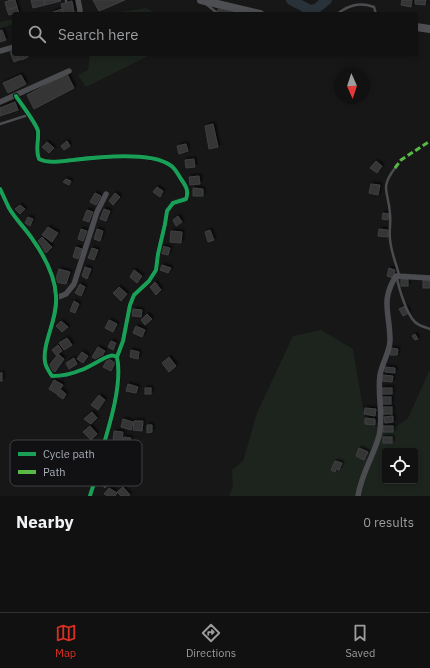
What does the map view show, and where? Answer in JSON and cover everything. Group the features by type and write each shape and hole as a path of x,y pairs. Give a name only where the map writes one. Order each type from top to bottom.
{"main road":[{"path":"201,0 242,12"},
{"path":"418,27 430,29"}],"street":[{"path":"78,0 80,3 80,12"},
{"path":"0,52 12,47"},
{"path":"0,102 69,71"},
{"path":"16,96 36,126 38,136 37,152 39,159 44,161 125,156 154,159 169,164 174,168 188,192 186,199 173,203 169,206 158,254 156,270 149,281 134,295 130,305 123,341 117,357 118,376 115,400 106,440"},
{"path":"0,189 9,208 33,239 48,266 56,298 55,315 44,357 45,364 52,376 74,373 93,366 111,355 117,357"},
{"path":"56,298 66,294 74,284 97,212 106,194"},
{"path":"358,496 361,480 379,434 380,375 390,340 386,310 389,288 398,275 430,278"},
{"path":"90,496 93,486"}],"lane":[{"path":"201,0 213,12"},
{"path":"340,12 346,7 364,4 374,7 375,12"},
{"path":"0,124 28,115"},
{"path":"396,168 388,179 385,190 390,216 389,237 402,297 416,324 430,329"}],"shaded area":[{"path":"146,8 153,12 120,12"},
{"path":"12,19 12,25 0,28 0,22"},
{"path":"90,56 148,56 86,87 78,75 88,70"},
{"path":"321,330 353,349 365,420 377,427 397,426 408,418 430,369 430,496 229,496 233,486 232,470 243,461 257,413 293,336"}],"building":[{"path":"15,0 17,7 7,10 5,2"},
{"path":"31,0 44,0 45,5 33,8"},
{"path":"44,0 60,0 61,1 45,5"},
{"path":"93,0 125,0 99,11"},
{"path":"402,0 412,0 411,7 401,5"},
{"path":"415,0 426,0 425,5 415,4"},
{"path":"72,1 74,12 63,12 61,4"},
{"path":"17,7 19,12 12,12 12,14 9,15 7,10"},
{"path":"62,9 63,12 53,12"},
{"path":"218,9 231,12 217,12"},
{"path":"2,30 6,40 0,42 0,31"},
{"path":"10,52 12,52 12,56 17,56 19,60 14,62"},
{"path":"17,56 23,56 24,59 19,60"},
{"path":"67,74 74,88 34,109 27,95"},
{"path":"21,75 26,84 8,93 3,83"},
{"path":"15,102 18,110 0,116 0,108"},
{"path":"213,124 218,147 209,149 205,126"},
{"path":"67,141 70,146 64,150 61,146"},
{"path":"47,142 54,148 49,153 42,147"},
{"path":"186,144 188,151 179,154 177,146"},
{"path":"194,159 195,167 186,168 185,160"},
{"path":"376,161 382,166 377,173 370,168"},
{"path":"199,176 200,184 190,185 189,177"},
{"path":"66,179 71,181 69,185 63,182"},
{"path":"371,184 380,185 378,195 369,193"},
{"path":"157,187 163,191 160,197 153,192"},
{"path":"193,188 203,189 203,196 193,196"},
{"path":"95,193 101,196 96,205 90,202"},
{"path":"115,193 120,197 113,205 109,201"},
{"path":"20,205 25,209 20,214 15,209"},
{"path":"104,209 110,211 106,221 100,219"},
{"path":"87,210 93,212 89,222 83,220"},
{"path":"383,213 389,214 388,220 382,219"},
{"path":"178,216 182,222 176,226 173,220"},
{"path":"28,217 33,219 30,226 25,223"},
{"path":"48,227 58,233 52,242 42,235"},
{"path":"81,229 87,231 83,241 78,239"},
{"path":"97,229 103,231 100,241 94,239"},
{"path":"379,229 388,230 388,237 378,236"},
{"path":"210,230 214,240 208,242 205,232"},
{"path":"171,231 182,232 181,243 170,242"},
{"path":"42,237 52,247 46,253 36,243"},
{"path":"162,246 170,248 168,255 160,253"},
{"path":"76,247 82,249 78,259 73,257"},
{"path":"92,248 98,250 94,260 88,258"},
{"path":"162,265 171,268 168,273 160,270"},
{"path":"85,267 91,269 87,279 82,276"},
{"path":"389,268 395,270 393,278 387,276"},
{"path":"59,269 70,272 66,284 55,282"},
{"path":"134,270 142,276 137,283 130,277"},
{"path":"401,279 408,279 408,286 401,286"},
{"path":"423,279 430,279 430,288 423,288"},
{"path":"155,282 161,290 156,295 150,287"},
{"path":"80,284 85,287 81,296 75,293"},
{"path":"119,287 127,294 121,301 113,293"},
{"path":"74,301 79,304 75,313 70,311"},
{"path":"405,306 409,313 403,316 399,309"},
{"path":"133,309 142,310 141,317 132,316"},
{"path":"147,314 152,319 145,325 141,320"},
{"path":"109,320 117,324 113,332 105,328"},
{"path":"61,321 68,327 62,332 56,326"},
{"path":"136,326 145,330 142,337 133,333"},
{"path":"415,334 418,339 415,340 412,336"},
{"path":"67,338 72,345 64,350 59,343"},
{"path":"111,341 116,343 113,350 108,347"},
{"path":"58,345 62,351 56,355 52,350"},
{"path":"98,347 105,351 99,361 92,357"},
{"path":"391,348 398,349 397,355 390,355"},
{"path":"131,350 139,352 138,359 130,357"},
{"path":"82,352 88,356 83,363 77,359"},
{"path":"58,354 64,359 55,372 48,367"},
{"path":"169,357 176,366 169,372 162,363"},
{"path":"74,358 77,364 69,369 66,363"},
{"path":"108,358 115,363 111,371 103,367"},
{"path":"385,367 395,368 395,373 385,372"},
{"path":"0,373 2,373 2,381 0,381"},
{"path":"383,375 393,376 392,382 382,381"},
{"path":"54,380 63,385 57,394 49,389"},
{"path":"128,384 138,387 136,393 126,391"},
{"path":"145,388 151,388 151,394 145,394"},
{"path":"382,388 392,388 392,394 382,394"},
{"path":"61,390 66,394 63,399 57,395"},
{"path":"99,395 105,400 98,410 91,405"},
{"path":"382,397 391,397 391,404 382,404"},
{"path":"383,407 392,407 392,414 383,414"},
{"path":"365,408 376,409 375,416 364,414"},
{"path":"92,412 97,418 91,424 84,419"},
{"path":"393,416 393,422 385,423 384,417"},
{"path":"365,418 375,419 375,425 365,424"},
{"path":"123,419 133,422 131,430 121,427"},
{"path":"134,421 143,421 142,431 133,430"},
{"path":"147,425 152,425 152,432 147,433"},
{"path":"90,426 97,434 91,440 83,432"},
{"path":"383,426 393,426 393,432 383,432"},
{"path":"114,431 123,432 122,440 113,440"},
{"path":"124,437 131,438 131,440 123,440"},
{"path":"383,437 392,437 392,443 383,443"},
{"path":"359,448 368,452 364,460 356,456"},
{"path":"335,461 342,463 339,470 336,469 335,472 331,470"},
{"path":"123,487 130,495 121,496 117,492"},
{"path":"109,488 117,493 115,496 108,496 104,494"}],"waterway":[{"path":"291,0 310,10 316,9 327,0"}],"marked path":[{"path":"395,168 401,160 430,141"}],"cycle path":[{"path":"16,96 37,128 37,152 39,159 43,161 56,162 123,156 150,158 172,166 178,173 186,189 186,199 173,203 167,211 156,270 149,281 134,295 130,305 123,341 117,357"},
{"path":"0,189 9,208 42,253 54,281 56,305 45,355 46,366 52,376 59,376 78,371 108,357 117,357 118,381 114,407 105,440"},
{"path":"90,496 93,486"}]}
